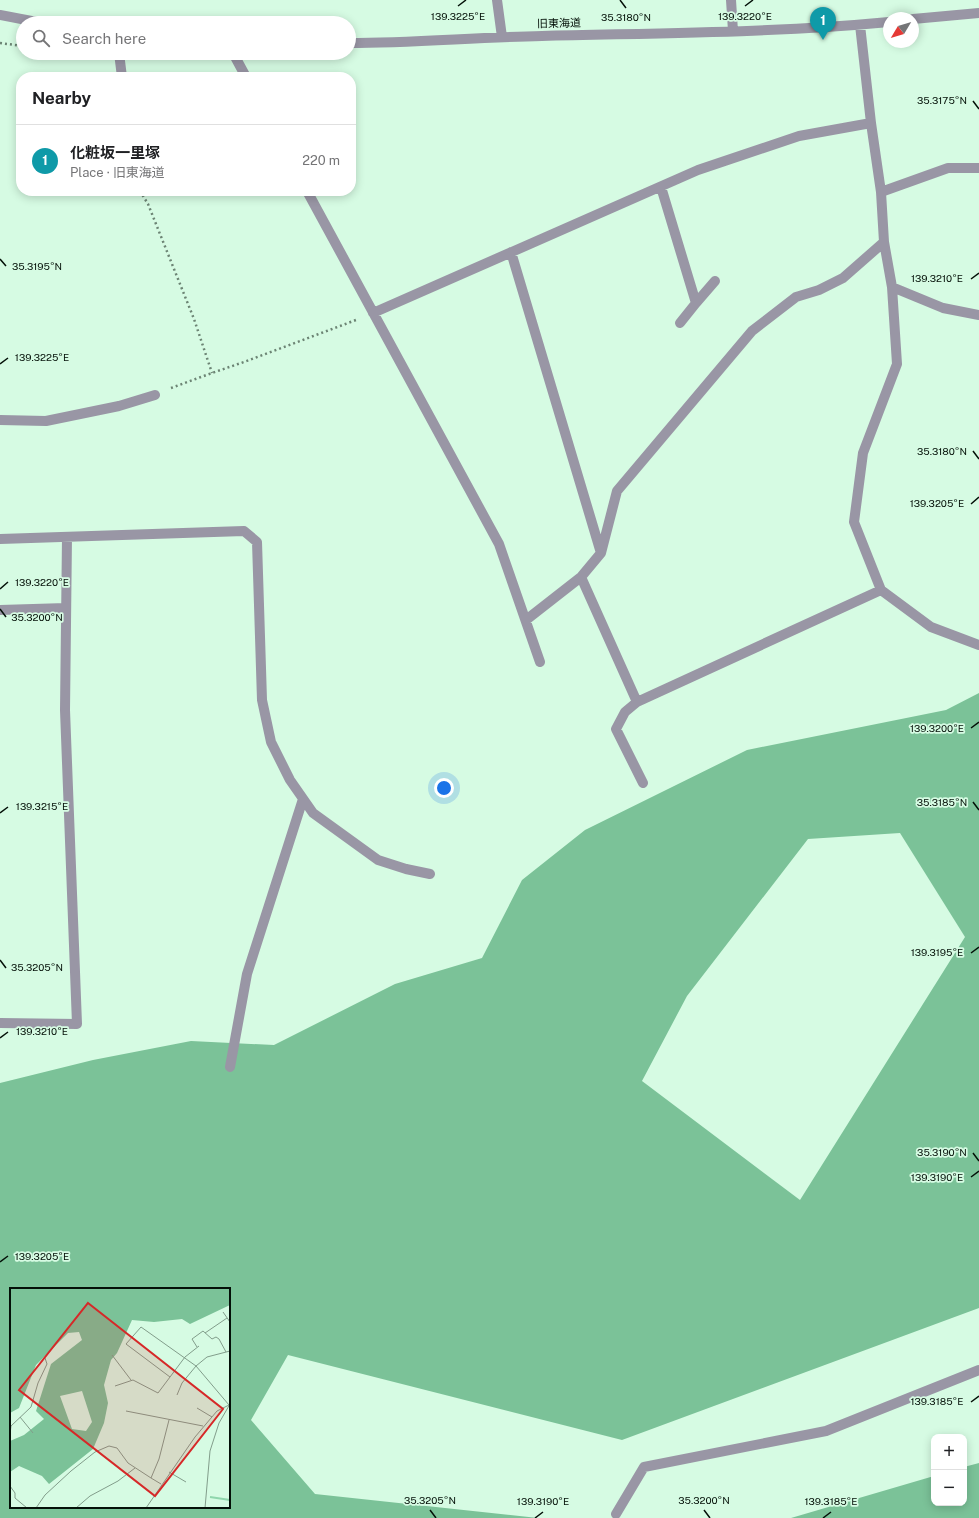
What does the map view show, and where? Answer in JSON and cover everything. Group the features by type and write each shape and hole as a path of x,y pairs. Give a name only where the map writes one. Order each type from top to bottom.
{"street":[{"path":"497,0 502,37"},
{"path":"731,0 733,31"},
{"path":"919,18 979,13"},
{"path":"0,15 16,18"},
{"name":"旧東海道","path":"356,43 733,31 883,23"},
{"path":"860,25 871,123 881,192 884,242 892,287 897,364 863,453 854,522 881,590 931,627 979,645"},
{"path":"120,60 121,72"},
{"path":"237,60 243,72"},
{"path":"373,313 698,170 799,136 871,123"},
{"path":"881,192 948,168 979,168"},
{"path":"661,186 696,303"},
{"path":"310,196 499,544 540,662"},
{"path":"526,620 581,577 601,553 616,491 752,331 796,297 819,290 843,278 884,242"},
{"path":"511,252 601,553"},
{"path":"680,323 715,281"},
{"path":"892,287 943,308 979,315"},
{"path":"0,420 46,420 119,406 154,395"},
{"path":"0,539 244,531 257,542 262,700 271,742 290,780 313,813 378,860 406,869 430,874"},
{"path":"0,1023 77,1024 65,710 67,537"},
{"path":"581,577 637,702"},
{"path":"643,783 616,729 625,712 637,702 881,590"},
{"path":"0,610 66,608"},
{"path":"230,1067 247,974 303,799"},
{"path":"616,1514 644,1467 826,1431 979,1370"}],"path":[{"path":"0,43 16,45"},
{"path":"143,196 148,204 194,319 212,373"},
{"path":"154,395 373,313"}],"green space":[{"path":"979,693 979,1308 622,1440 288,1355 251,1420 315,1494 538,1518 0,1518 0,1083 93,1060 191,1041 274,1045 395,984 482,958 522,880 585,830 747,750 946,710","holes":["900,833 965,937 800,1200 642,1081 687,996 808,839"]},
{"path":"979,1463 979,1518 791,1518 931,1477 931,1506 967,1506 967,1466"}],"place":[{"name":"化粧坂一里塚","path":"823,40"}]}
